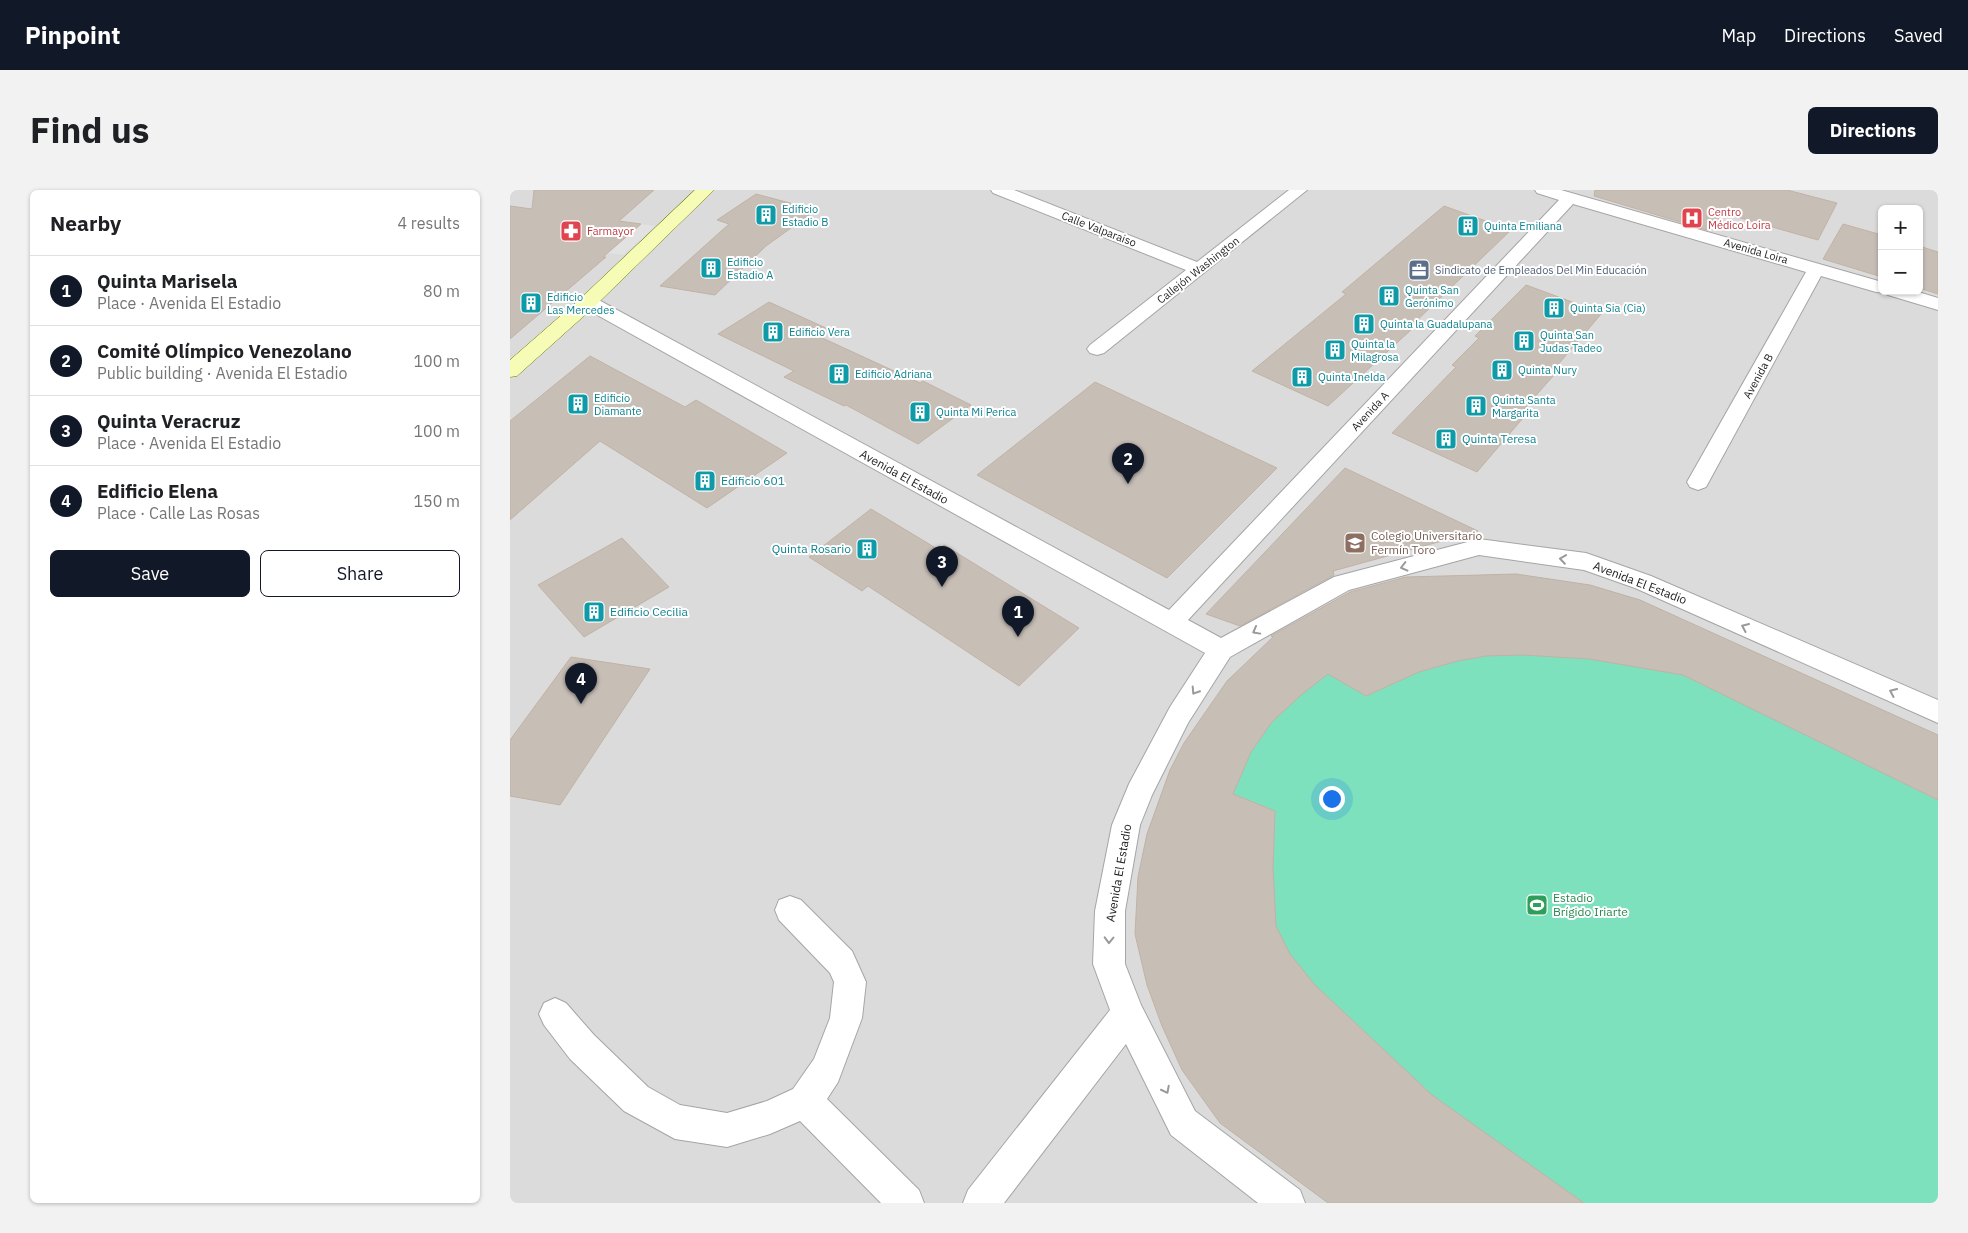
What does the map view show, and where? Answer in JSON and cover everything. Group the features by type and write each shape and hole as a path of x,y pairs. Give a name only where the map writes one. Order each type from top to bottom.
{"main road":[{"path":"513,363 588,302 705,190"}],"street":[{"name":"Calle Valparaiso","path":"999,190 1200,269"},
{"name":"Callejón Washington","path":"1097,349 1298,190"},
{"name":"Avenida Loira","path":"1543,190 1878,287"},
{"name":"Avenida A","path":"1170,623 1570,198"},
{"name":"Avenida B","path":"1698,482 1816,269"},
{"path":"1908,295 1938,304"},
{"name":"Avenida El Estadio","path":"588,302 1222,650"},
{"name":"Avenida El Estadio","path":"1287,1203 1183,1123 1128,1014 1109,964 1110,911 1126,825 1139,793 1179,715 1222,650 1342,583 1479,548 1586,562 1643,582 1938,712"},
{"path":"554,1014 582,1047 636,1099 675,1122 727,1130 770,1117 805,1101 826,1070 846,1018 850,982 841,962 790,910"},
{"path":"981,1203 1128,1014"},
{"path":"805,1101 906,1203"}],"shaded area":[{"path":"510,190 1938,190 1938,1203 510,1203"},
{"path":"641,224 656,226 623,255 608,253"}],"green space":[{"name":"Estadio Brígido Iriarte","path":"1516,574 1590,585 1640,600 1938,735 1938,1203 1328,1203 1220,1123 1138,877 1147,834 1170,770 1184,743 1420,583 1453,576"}],"building":[{"path":"534,190 654,190 619,221 641,224 603,257 606,257 510,339 510,206 532,209"},
{"path":"1595,190 1787,190 1837,203 1818,240 1723,213 1710,231 1594,196"},
{"path":"756,194 816,210 766,246 715,295 660,286 729,224 717,220"},
{"path":"1444,206 1511,230 1409,328 1412,329 1328,406 1252,371 1346,294 1342,292"},
{"path":"1843,224 1878,234 1878,276 1823,259"},
{"path":"1923,247 1938,252 1938,294 1923,289"},
{"path":"1526,285 1602,313 1550,374 1554,375 1524,409 1529,411 1477,472 1392,433 1456,367 1452,365 1479,338 1475,336"},
{"path":"769,302 828,329 818,336 920,383 923,381 971,405 918,444 846,405 844,406 784,377 794,371 718,334"},
{"path":"590,356 685,407 696,400 787,453 707,508 600,441 510,520 510,421"},
{"path":"1095,382 1277,468 1167,578 977,475"},
{"name":"Colegio Universitario Fermín Toro","path":"1345,468 1478,531 1333,571 1334,575 1240,626 1206,614"},
{"path":"871,509 939,550 944,545 1079,628 1019,686 868,586 862,591 809,557"},
{"name":"Edificio Cecilia","path":"622,538 669,587 584,637 538,585"},
{"path":"1516,574 1590,585 1640,600 1938,735 1938,800 1683,675 1589,659 1522,655 1486,656 1458,661 1419,672 1366,696 1328,674 1301,695 1272,722 1251,752 1233,794 1275,811 1273,867 1276,926 1290,954 1315,985 1432,1095 1584,1203 1328,1203 1220,1123 1182,1070 1162,1026 1147,985 1135,934 1138,877 1147,834 1170,770 1184,743 1227,681 1273,637 1271,636 1350,592 1406,577"},
{"path":"571,657 650,669 560,805 510,796 510,740"}],"place":[{"name":"Edificio Estadio B","path":"766,215"},
{"name":"Centro Médico Loira","path":"1692,218"},
{"name":"Quinta Emiliana","path":"1468,226"},
{"name":"Farmayor","path":"571,231"},
{"name":"Edificio Estadio A","path":"711,268"},
{"name":"Sindicato de Empleados Del Min Educación","path":"1419,270"},
{"name":"Quinta San Gerónimo","path":"1389,296"},
{"name":"Edificio Las Mercedes","path":"531,303"},
{"name":"Quinta Sia (Cia)","path":"1554,308"},
{"name":"Quinta la Guadalupana","path":"1364,324"},
{"name":"Edificio Vera","path":"773,332"},
{"name":"Quinta San Judas Tadeo","path":"1524,341"},
{"name":"Quinta la Milagrosa","path":"1335,350"},
{"name":"Quinta Nury","path":"1502,370"},
{"name":"Edificio Adriana","path":"839,374"},
{"name":"Quinta Inelda","path":"1302,377"},
{"name":"Edificio Diamante","path":"578,404"},
{"name":"Quinta Santa Margarita","path":"1476,406"},
{"name":"Quinta Mi Perica","path":"920,412"},
{"name":"Quinta Teresa","path":"1446,439"},
{"name":"Edificio 601","path":"705,481"},
{"name":"Comité Olímpico Venezolano","path":"1128,484"},
{"name":"Colegio Universitario Fermín Toro","path":"1355,543"},
{"name":"Quinta Rosario","path":"867,549"},
{"name":"Quinta Veracruz","path":"942,587"},
{"name":"Edificio Cecilia","path":"594,612"},
{"name":"Quinta Marisela","path":"1018,637"},
{"name":"Edificio Elena","path":"581,704"},
{"name":"Estadio Brígido Iriarte","path":"1537,905"}]}
